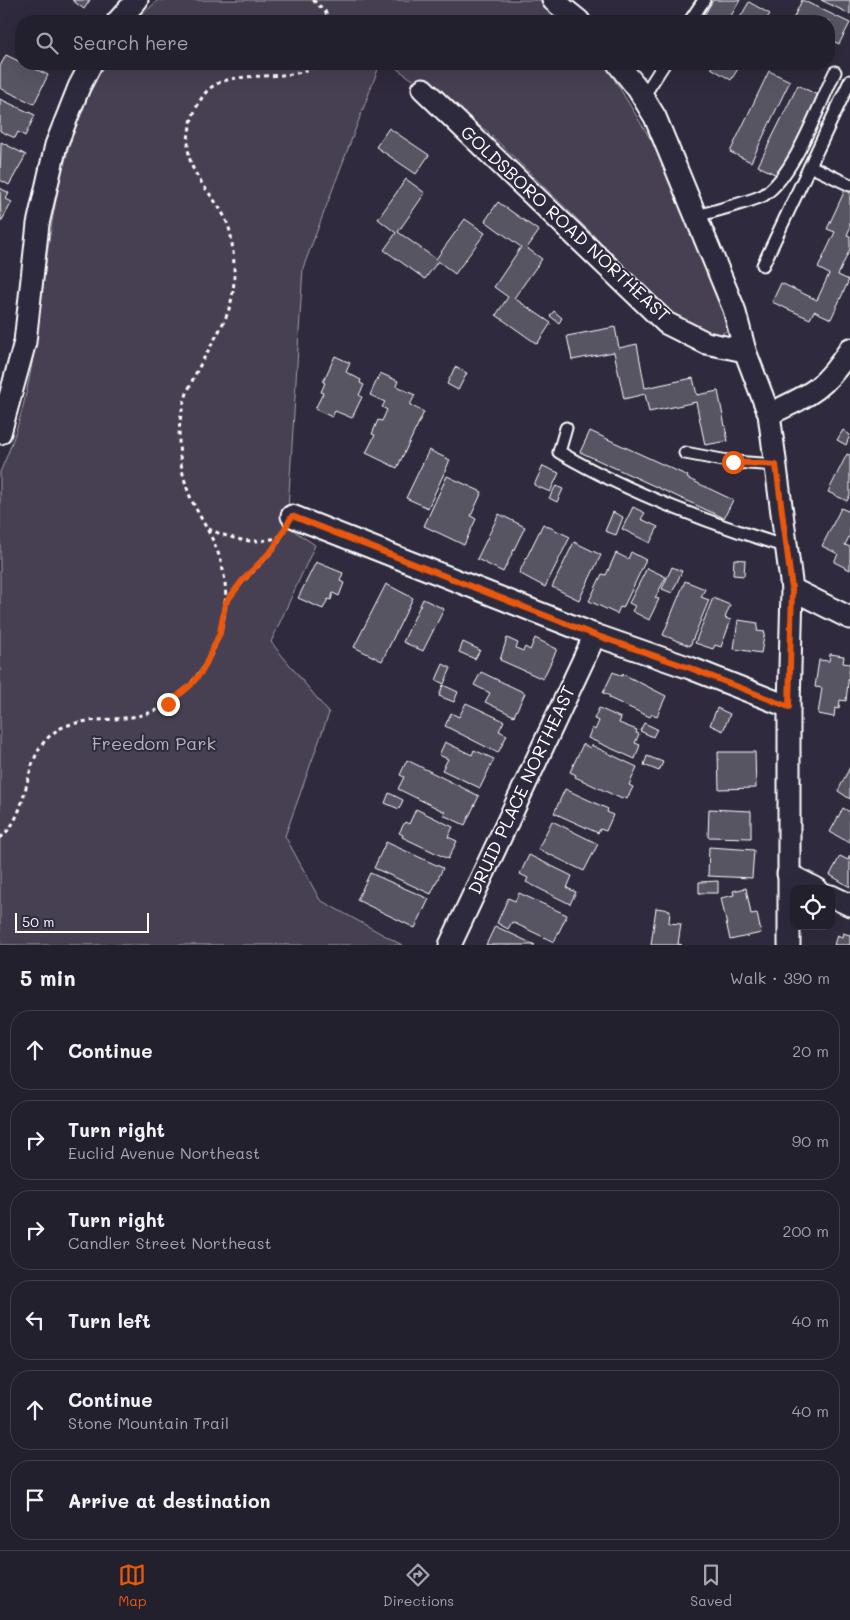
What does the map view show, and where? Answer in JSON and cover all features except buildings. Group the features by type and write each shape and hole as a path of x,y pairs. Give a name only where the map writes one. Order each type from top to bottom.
{"street":[{"path":"123,15 136,0"},
{"path":"553,0 571,15"},
{"path":"0,433 25,342 38,224 56,145 79,87 88,70"},
{"path":"623,70 655,117 698,216 734,309 745,351 769,414 792,589 789,707 789,945"},
{"name":"GOLDSBORO ROAD NORTHEAST","path":"423,89 666,323 706,343 745,351"},
{"path":"769,414 810,395 831,377 850,349"},
{"path":"292,516 595,635 690,668 789,707"},
{"path":"792,589 850,618"},
{"name":"DRUID PLACE NORTHEAST","path":"450,945 595,635"},
{"path":"788,874 809,885"},
{"path":"835,898 850,905"}],"lane":[{"path":"694,15 704,0"},
{"path":"643,97 660,70"},
{"path":"698,216 763,196 777,183 795,157 835,72"},
{"path":"763,266 850,81"},
{"path":"810,166 850,185"},
{"path":"566,428 560,452 592,471 677,510 787,547"},
{"path":"685,453 733,462 776,465"}],"path":[{"path":"313,0 326,15"},
{"path":"0,838 17,817 31,765 41,746 54,732 68,724 124,719 151,713 168,704 191,685 203,670 220,633 225,604 221,562 208,529 192,500 180,463 180,419 186,396 195,374 226,316 234,290 235,267 230,232 223,210 196,174 190,161 188,141 190,124 203,94 220,83 255,75 298,75 307,70"},
{"path":"225,604 238,585 264,560 282,536 292,516"},
{"path":"208,529 248,542 266,542 282,536"}],"green space":[{"path":"158,0 541,0 563,15 142,15"},
{"name":"Freedom Park","path":"101,70 378,70 303,268 287,526 315,545 271,642 329,713 285,836 320,900 402,945 0,945 0,472 13,439 31,372 50,234 64,165 88,97"},
{"path":"399,70 609,70 665,163 727,317 727,331 716,336 696,330 675,315 487,131"}],"route":[{"path":"168,704 191,685 203,670 220,633 225,604 234,590 273,549 292,516 595,635 690,668 789,707 792,589 776,465 733,462"}]}
